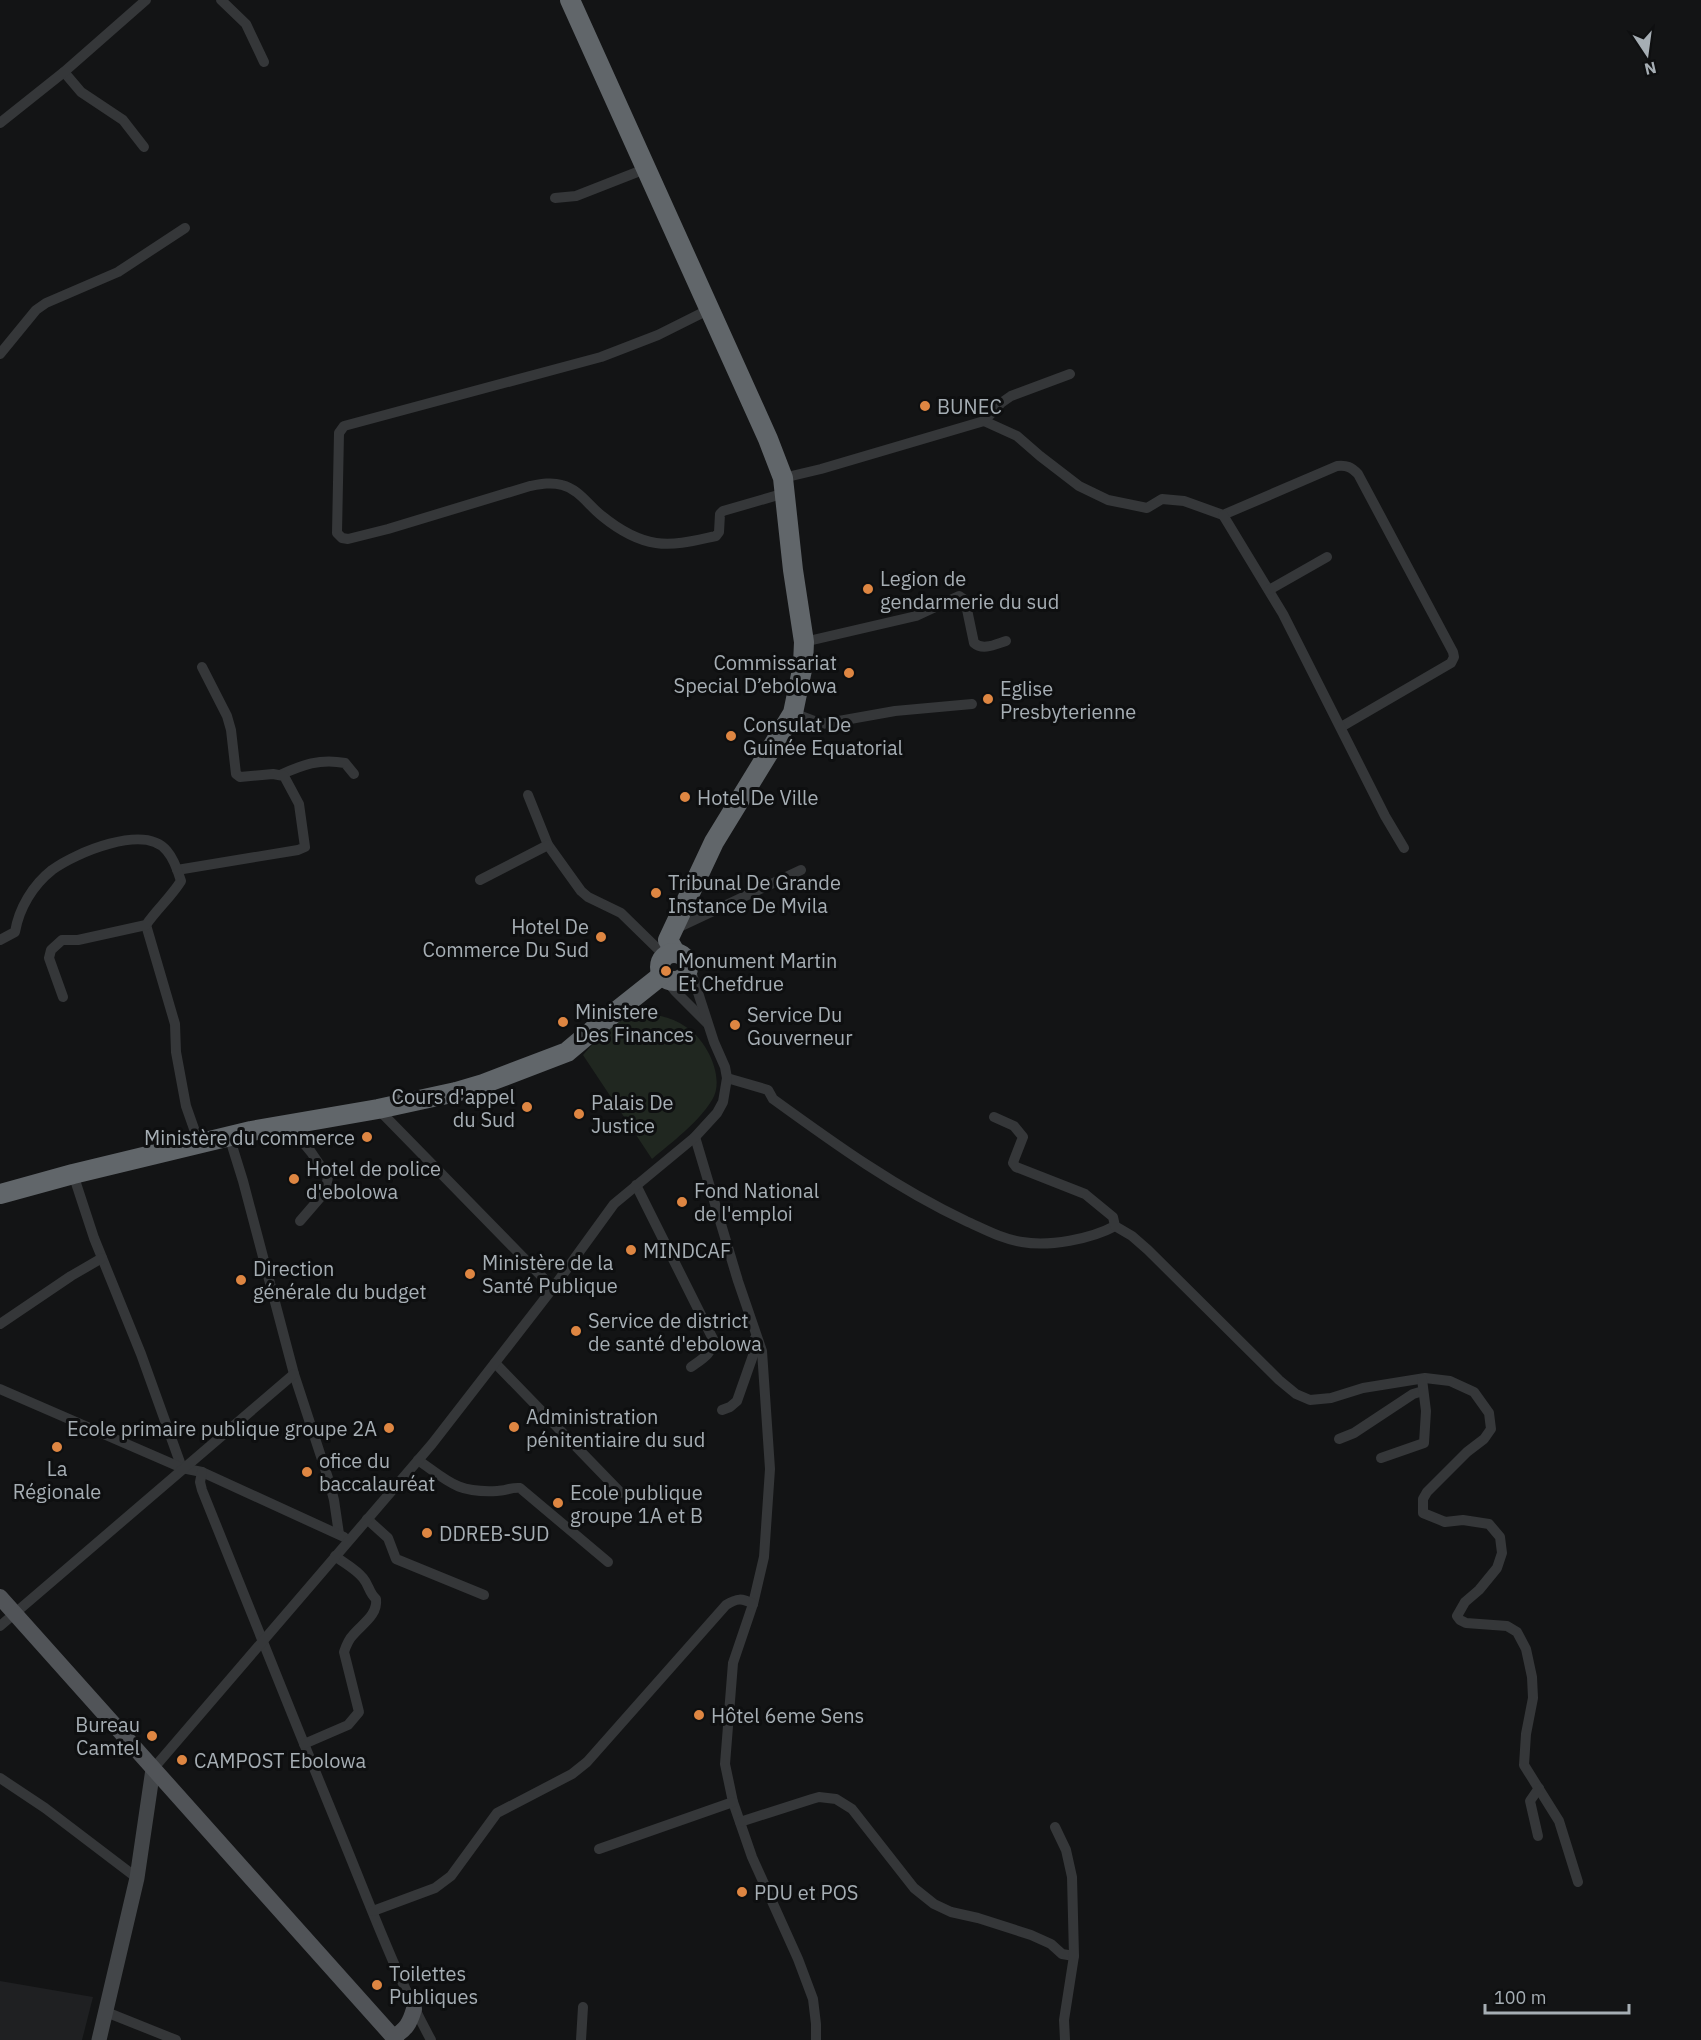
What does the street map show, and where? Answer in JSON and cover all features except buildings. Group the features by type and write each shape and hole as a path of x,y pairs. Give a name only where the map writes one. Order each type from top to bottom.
{"highway":[{"path":"570,0 768,439 784,485 793,570 804,642 803,665 793,713 714,842 668,940 667,965"},
{"path":"0,1194 229,1136 378,1109 456,1092 567,1052 667,965 685,958 688,969"}],"main road":[{"path":"0,1597 395,2038 407,2026 414,2009"},
{"path":"99,2040 137,1878 153,1768"}],"street":[{"path":"0,123 64,72 146,0"},
{"path":"221,0 246,24 264,62"},
{"path":"64,72 81,92 123,120 144,147"},
{"path":"555,198 576,196 645,169"},
{"path":"0,354 36,310 46,303 118,272 185,228"},
{"path":"708,310 658,335 601,357 344,426 339,433 337,533 342,538 348,539 530,486 550,483 564,485 576,492 602,516 628,534 656,543 675,544 716,536 719,532 720,514 723,511 832,466 984,421 1011,396 1070,374"},
{"path":"984,421 1017,436 1079,486 1108,500 1147,508 1162,499 1184,501 1223,515 1283,614 1404,848"},
{"path":"1223,515 1337,466 1345,465 1358,474 1453,651 1454,657 1451,663 1341,727"},
{"path":"1269,590 1327,557"},
{"path":"804,642 916,616 959,596 965,600 974,644 978,647 985,647 1006,641"},
{"path":"177,870 305,847 299,804 284,776 273,774 240,777 236,774 231,730 227,716 202,667"},
{"path":"793,713 822,724 895,711 972,704"},
{"path":"280,775 303,764 329,760 345,763 354,774"},
{"path":"528,795 549,845 581,891 588,897 621,913 667,965 675,991 708,1023"},
{"path":"0,940 15,932 17,919 28,896 51,871 70,858 92,848 137,839 152,842 167,850 181,881 146,925 78,940 62,940 51,950 50,958 63,997"},
{"path":"480,880 549,845"},
{"path":"672,930 801,870"},
{"path":"146,925 175,1024 176,1052 186,1106 199,1143"},
{"path":"153,1768 418,1460 553,1288 614,1204 695,1137 717,1113 723,1102 728,1078 692,974 688,969"},
{"path":"728,1078 768,1090 773,1099 864,1164 944,1210 1003,1237 1023,1243 1049,1243 1094,1236 1115,1226"},
{"path":"378,1109 553,1288"},
{"path":"994,1117 1014,1126 1023,1137 1013,1163 1016,1167 1085,1194 1113,1217 1115,1226 1132,1236 1148,1250 1279,1380 1296,1394 1310,1400 1331,1398 1363,1388 1422,1379 1450,1381 1474,1392 1489,1413 1491,1429 1484,1439 1467,1452 1427,1492 1423,1513 1445,1522 1463,1520 1488,1524 1500,1537 1502,1553 1497,1568 1479,1590 1465,1602 1457,1616 1466,1623 1507,1626 1517,1632 1526,1649 1532,1677 1533,1698 1526,1734 1524,1765 1559,1821 1578,1882"},
{"path":"289,1125 328,1177 325,1191 300,1221"},
{"path":"229,1136 294,1374 329,1481 339,1534"},
{"path":"695,1137 738,1281 762,1351 770,1468 764,1557 753,1604 733,1663 725,1764 733,1802 752,1857 798,1959 813,1999 816,2040"},
{"path":"73,1174 102,1258 141,1354 182,1468"},
{"path":"636,1185 713,1338 713,1346 708,1355 691,1367"},
{"path":"0,1324 102,1258"},
{"path":"722,1410 730,1407 736,1401 748,1371 756,1347 755,1326"},
{"path":"495,1363 621,1493"},
{"path":"0,1626 294,1374"},
{"path":"1381,1458 1424,1443 1426,1411 1422,1379"},
{"path":"0,1389 182,1468 202,1472 350,1540"},
{"path":"1339,1439 1354,1433 1413,1394 1423,1391"},
{"path":"418,1460 462,1489 498,1491 514,1487 520,1488 608,1562"},
{"path":"202,1472 200,1482 202,1490 262,1640 372,1911 414,2009 431,2040"},
{"path":"367,1519 388,1538 396,1559 484,1595"},
{"path":"304,1744 348,1725 359,1712 344,1652 352,1635 366,1624 377,1605 368,1584 361,1575 335,1556"},
{"path":"372,1911 435,1888 444,1882 451,1876 497,1813 572,1774 586,1762 726,1605 734,1600 743,1599 753,1604"},
{"path":"0,1778 45,1808 137,1878"},
{"path":"1538,1836 1530,1801 1539,1788"},
{"path":"740,1821 812,1798 836,1799 852,1809 914,1888 934,1904 951,1912 1031,1935 1051,1944 1062,1954 1074,1956"},
{"path":"598,1849 733,1802"},
{"path":"1055,1827 1066,1850 1072,1877 1074,1956 1064,2020 1065,2040"},
{"path":"581,2040 584,2007"},
{"path":"106,2012 176,2040"}],"shaded area":[{"path":"642,1013 670,1019 693,1033 712,1060 717,1081 712,1100 700,1117 652,1159 583,1055 598,1038 622,1019"},
{"path":"0,1981 93,1997 82,2040 0,2040"}],"place":[{"name":"BUNEC","path":"925,406"},
{"name":"Legion de gendarmerie du sud","path":"868,589"},
{"name":"Commissariat Special D’ebolowa","path":"849,673"},
{"name":"Eglise Presbyterienne","path":"988,699"},
{"name":"Consulat De Guinée Equatorial","path":"731,736"},
{"name":"Hotel De Ville","path":"685,797"},
{"name":"Tribunal De Grande Instance De Mvila","path":"656,893"},
{"name":"Hotel De Commerce Du Sud","path":"601,937"},
{"name":"Monument Martin Et Chefdrue","path":"666,971"},
{"name":"Ministere Des Finances","path":"563,1022"},
{"name":"Service Du Gouverneur","path":"735,1025"},
{"name":"Cours d'appel du Sud","path":"527,1107"},
{"name":"Palais De Justice","path":"579,1114"},
{"name":"Ministère du commerce","path":"367,1137"},
{"name":"Hotel de police d'ebolowa","path":"294,1179"},
{"name":"Fond National de l'emploi","path":"682,1202"},
{"name":"MINDCAF","path":"631,1250"},
{"name":"Ministère de la Santé Publique","path":"470,1274"},
{"name":"Direction générale du budget","path":"241,1280"},
{"name":"Service de district de santé d'ebolowa","path":"576,1331"},
{"name":"Administration pénitentiaire du sud","path":"514,1427"},
{"name":"Ecole primaire publique groupe 2A","path":"389,1428"},
{"name":"La Régionale","path":"57,1447"},
{"name":"ofice du baccalauréat","path":"307,1472"},
{"name":"Ecole publique groupe 1A et B","path":"558,1503"},
{"name":"DDREB-SUD","path":"427,1533"},
{"name":"Hôtel 6eme Sens","path":"699,1715"},
{"name":"Bureau Camtel","path":"152,1736"},
{"name":"CAMPOST Ebolowa","path":"182,1760"},
{"name":"PDU et POS","path":"742,1892"},
{"name":"Toilettes Publiques","path":"377,1985"}]}
